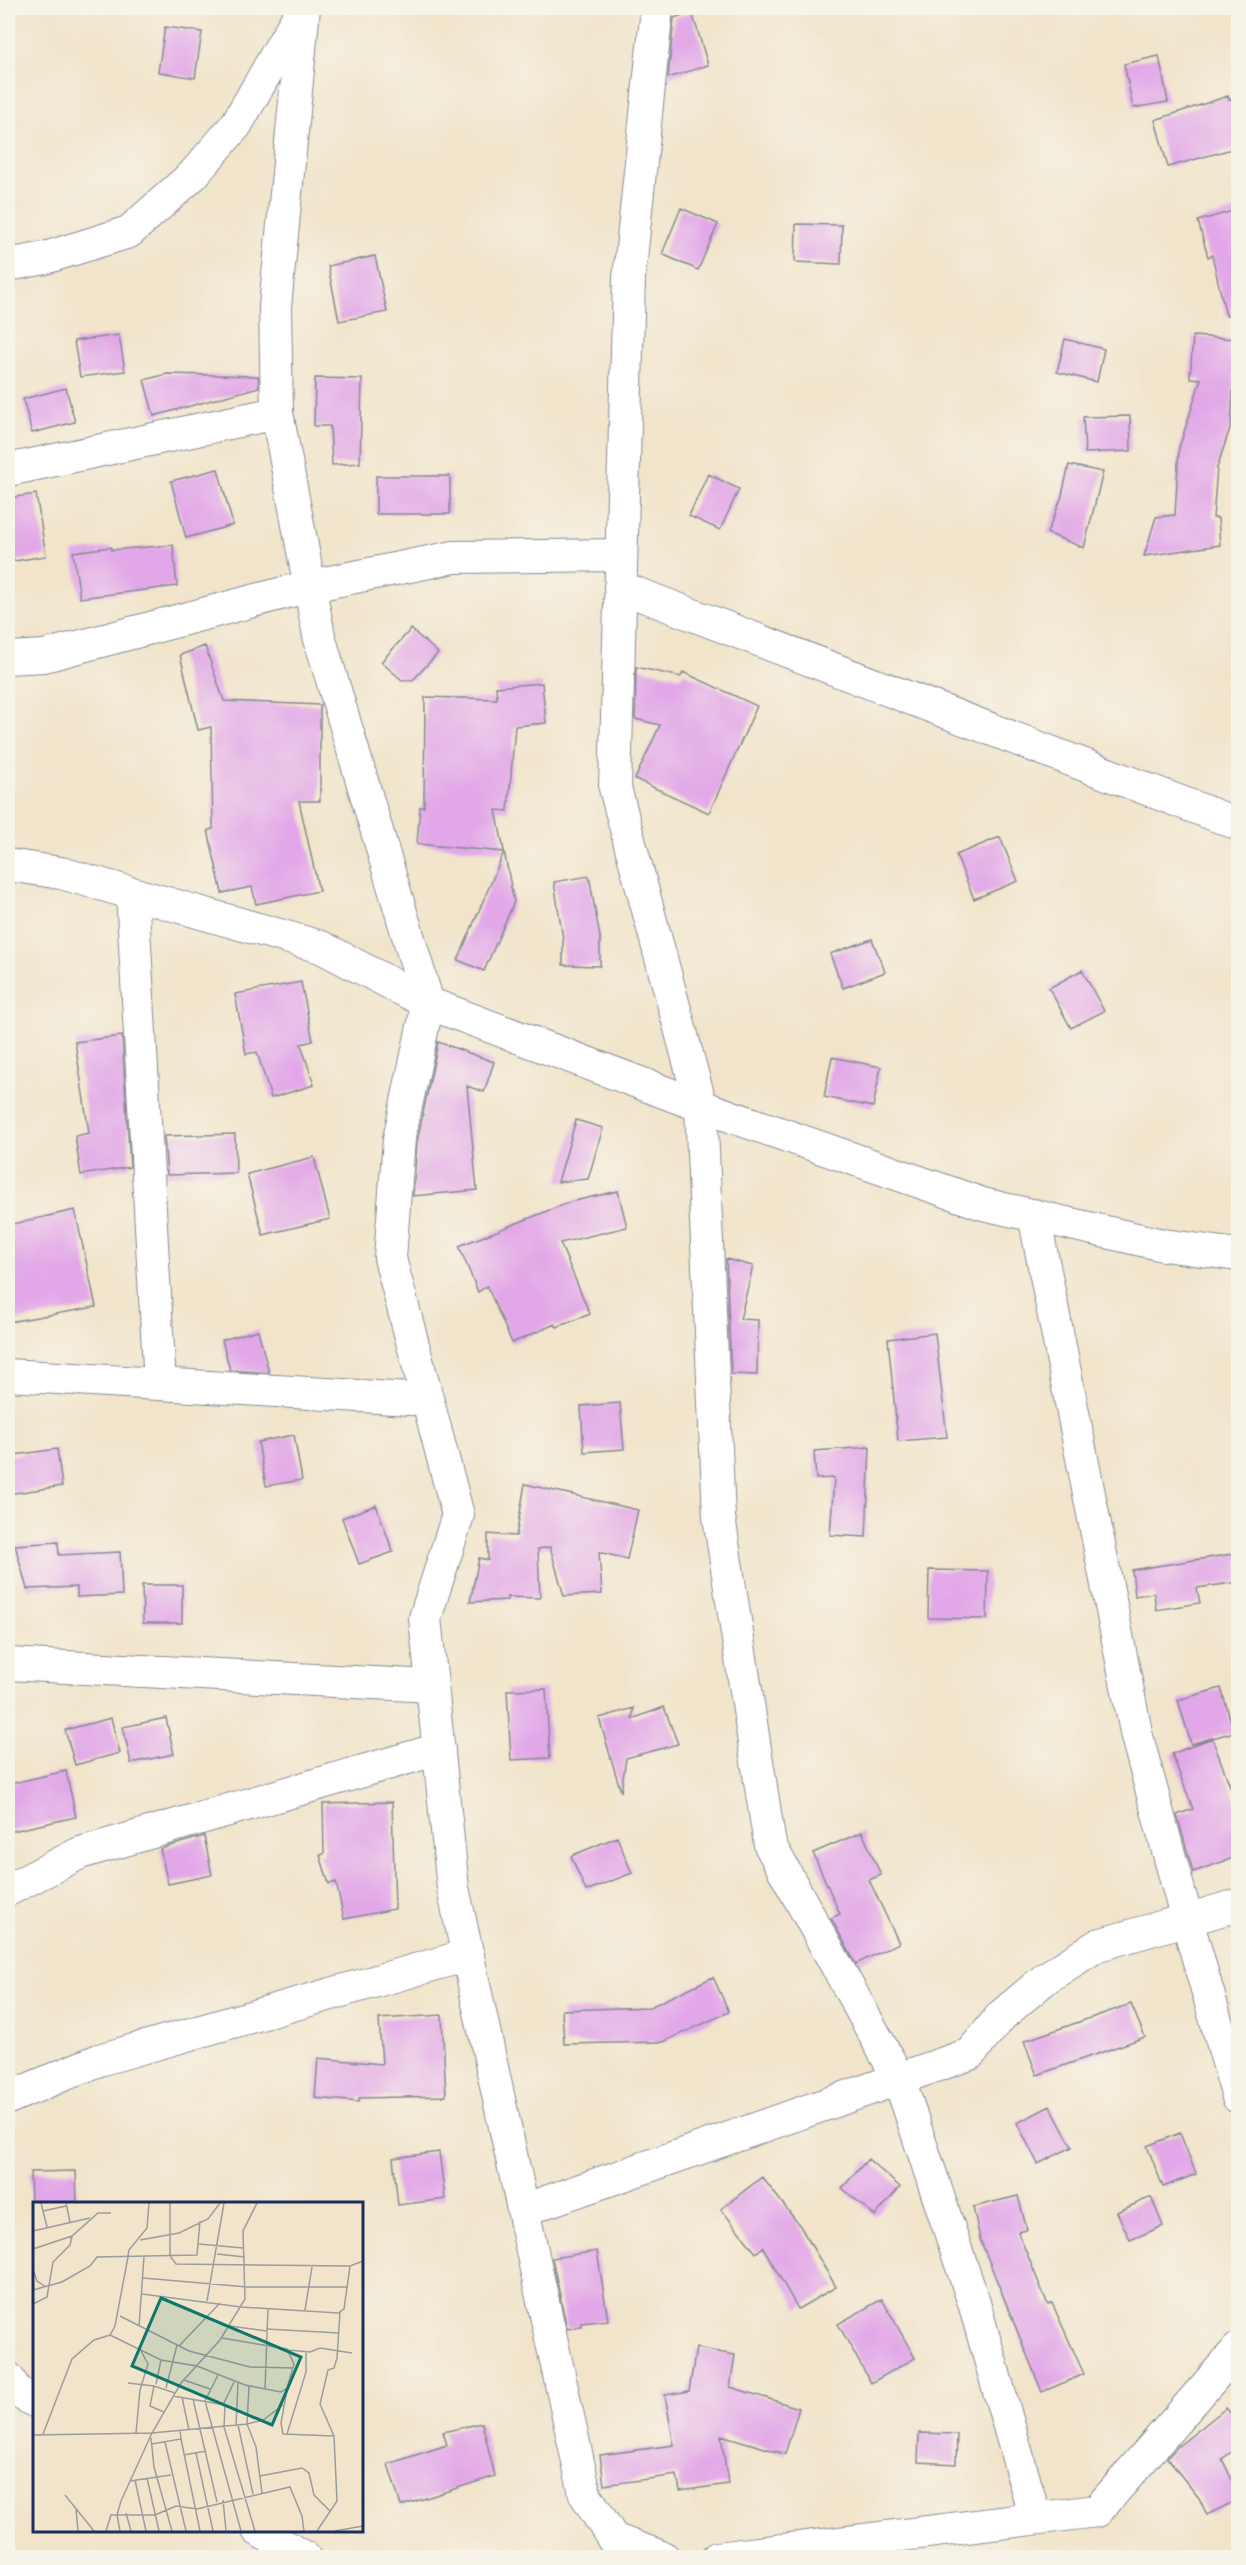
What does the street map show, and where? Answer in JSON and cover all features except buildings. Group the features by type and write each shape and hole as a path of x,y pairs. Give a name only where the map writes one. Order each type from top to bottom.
{"street":[{"path":"8,265 45,258 129,232 193,175 236,125 304,8"},
{"path":"304,8 275,307 278,413 319,636 428,1003 399,1139 390,1258 458,1515 425,1618 453,1888 585,2494 614,2539 664,2558"},
{"path":"657,8 629,278 615,788 701,1106 719,1517 770,1845 899,2079 974,2303 1035,2518"},
{"path":"8,470 278,413"},
{"path":"8,658 44,656 310,586 454,557 621,555"},
{"path":"620,587 1239,824"},
{"path":"8,865 61,873 321,946 428,1003 701,1106 983,1204 1163,1245 1239,1255"},
{"path":"132,893 160,1384"},
{"path":"1034,1215 1137,1737 1239,2097"},
{"path":"8,1375 427,1400"},
{"path":"8,1664 432,1686"},
{"path":"8,1890 80,1853 439,1749"},
{"path":"523,2210 970,2054 1002,2015 1046,1978 1098,1945 1239,1905"},
{"path":"8,2098 99,2060 468,1955"},
{"path":"717,2558 1097,2511 1239,2349"},
{"path":"8,2378 16,2391 33,2400"},
{"path":"261,2532 305,2558"}]}
